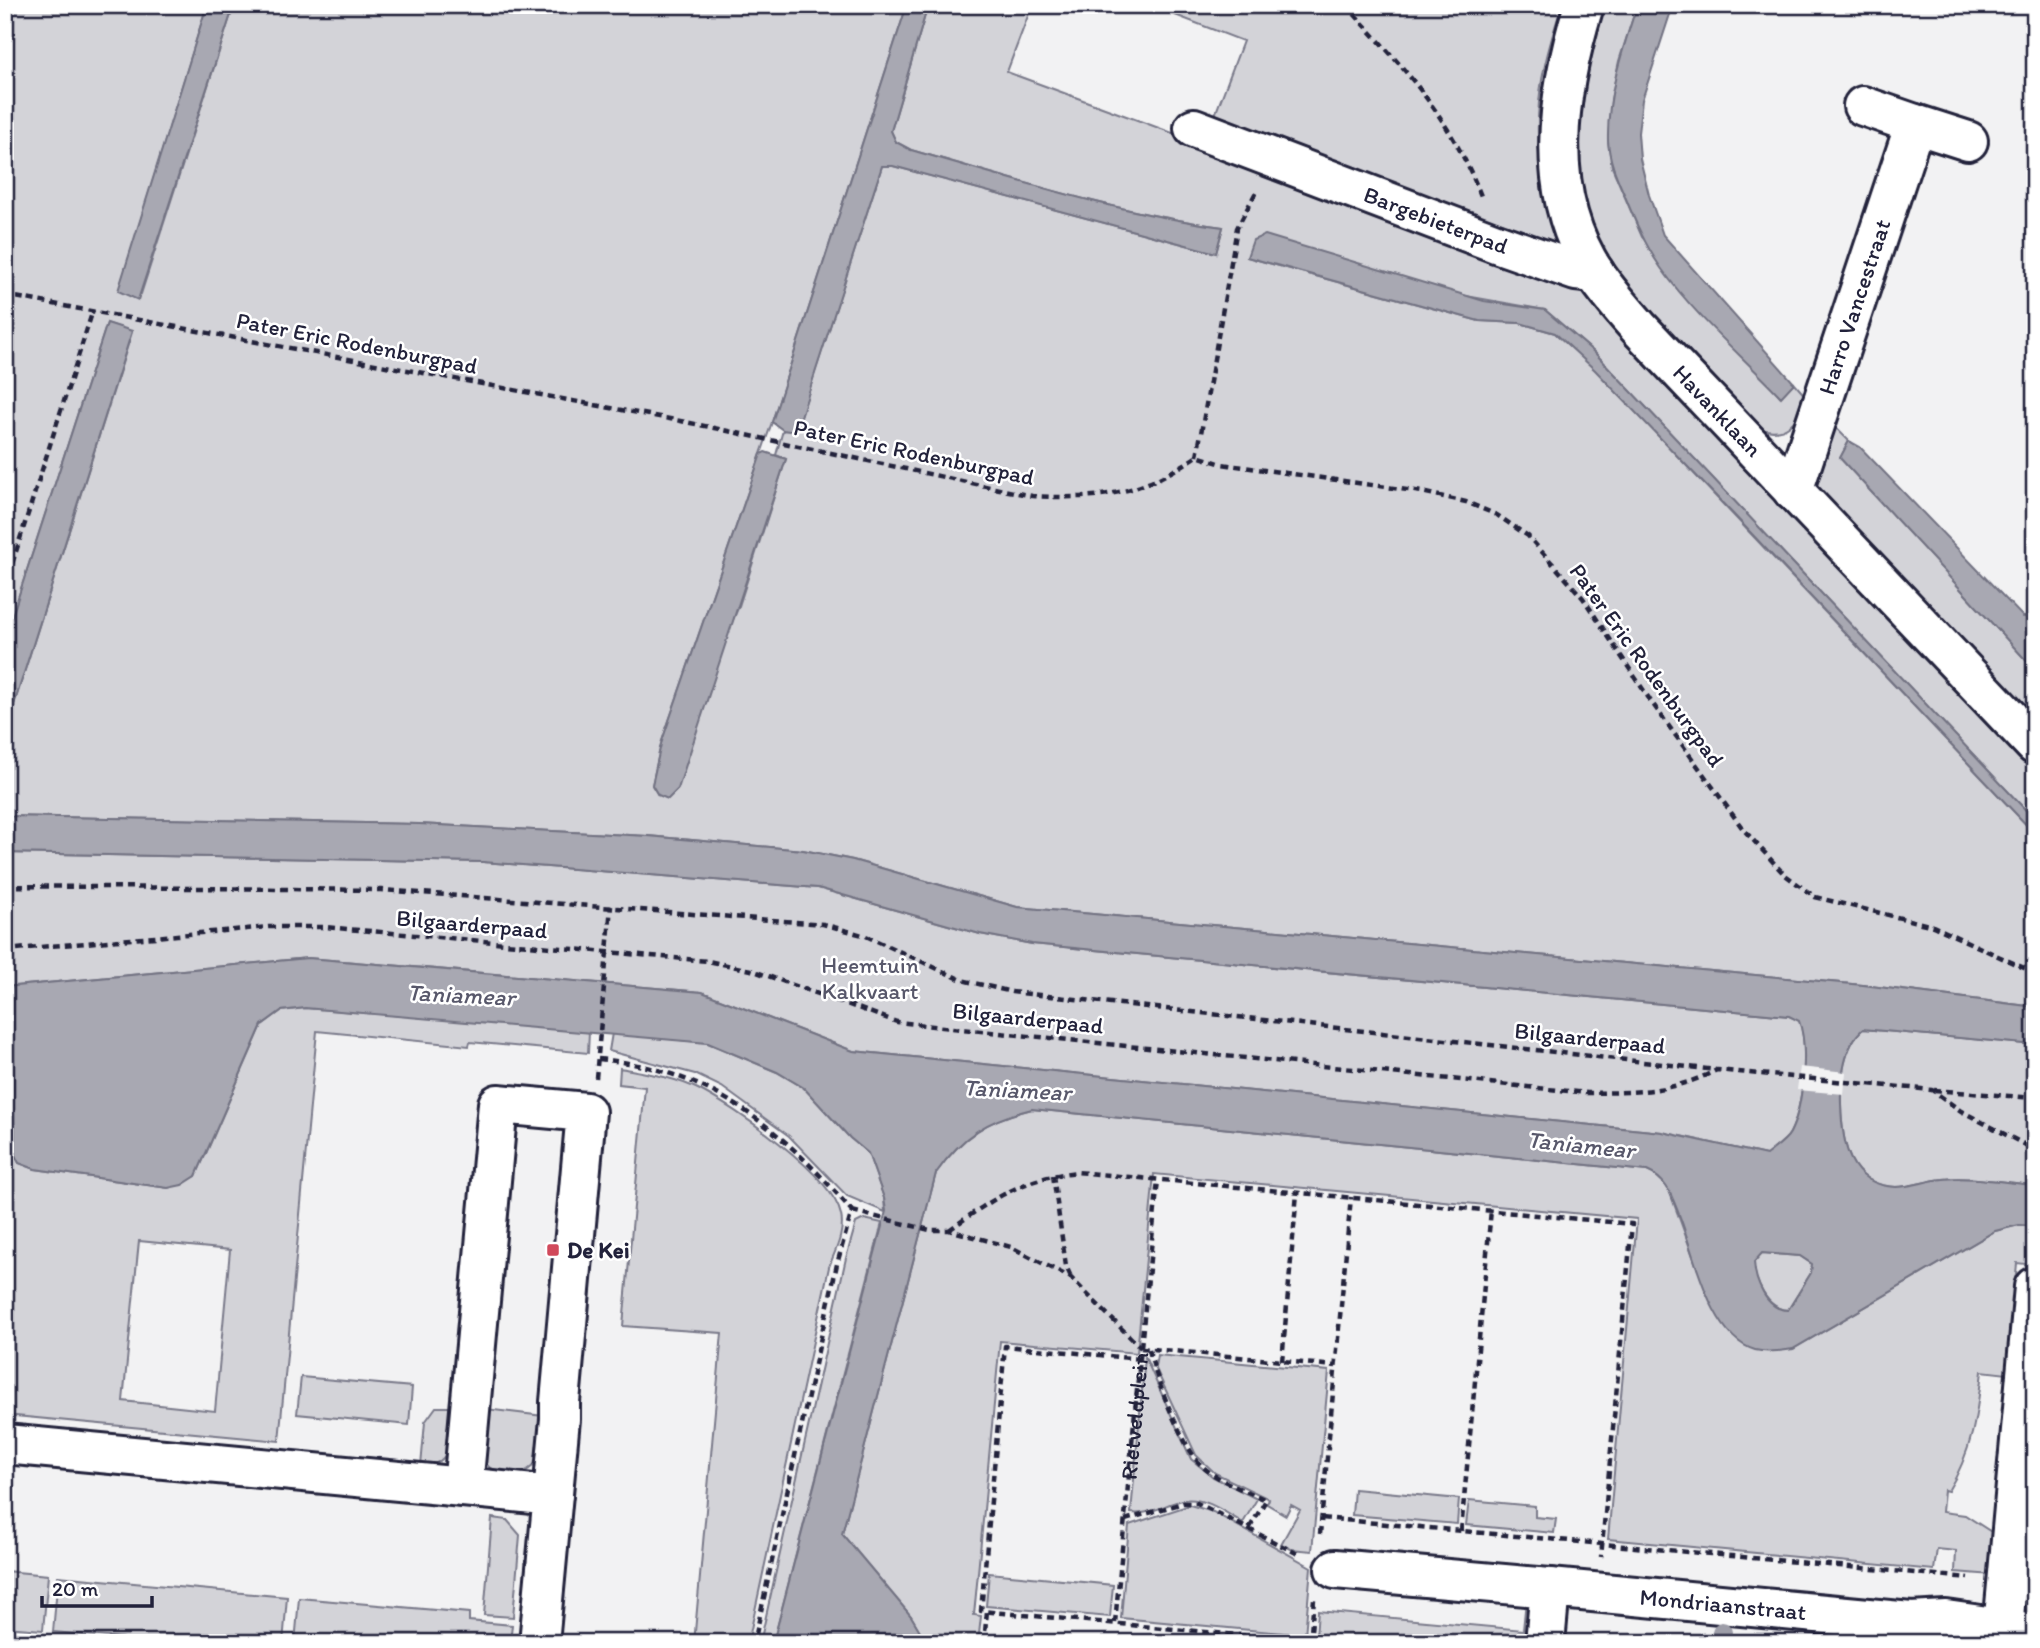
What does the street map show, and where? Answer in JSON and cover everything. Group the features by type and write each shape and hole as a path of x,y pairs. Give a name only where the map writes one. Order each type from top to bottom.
{"street":[{"name":"Havanklaan","path":"1584,5 1563,80 1558,138 1567,205 1595,273 1640,329 2035,746"},
{"path":"1863,106 1968,141"},
{"name":"Harro Vancestraat","path":"1793,491 1915,124"},
{"name":"Bargebieterpad","path":"1194,128 1496,243 1577,271 1595,273"},
{"path":"463,1487 498,1104 586,1112 539,1643"},
{"path":"2019,1630 2007,1582 2034,1287"},
{"path":"5,1444 553,1496"},
{"path":"1319,1564 1550,1588 1545,1643"},
{"name":"Mondriaanstraat","path":"1550,1588 1911,1622 1946,1620 2019,1630"}],"path":[{"path":"1346,5 1398,58 1457,141 1486,210 1496,243"},
{"path":"1196,456 1237,228 1251,197 1280,161"},
{"name":"Pater Eric Rodenburgpad","path":"5,295 699,425 1032,496 1083,499 1123,492 1167,476 1196,456 1222,464 1422,492 1466,502 1497,515 1528,536 1583,598 1650,699 1743,828 1784,874 1815,897 1934,926 2035,974"},
{"path":"5,586 93,310"},
{"name":"Bilgaarderpaad","path":"5,886 382,890 823,924 866,936 962,980 1012,992 1717,1070 2035,1098"},
{"path":"611,906 598,1059 653,1068 697,1082 738,1104 785,1140 852,1211 930,1230 950,1230 1011,1247 1071,1278 1141,1348"},
{"name":"Bilgaarderpaad","path":"5,950 269,926 325,927 708,961 751,970 897,1022 971,1030 1587,1093 1652,1092 1692,1082 1717,1070"},
{"path":"1932,1090 1961,1111 2035,1150"},
{"path":"950,1230 996,1196 1029,1181 1077,1172 1632,1224 1597,1592"},
{"path":"1053,1175 1066,1266 1071,1278"},
{"path":"1141,1348 1158,1180"},
{"path":"1282,1361 1297,1193"},
{"path":"1310,1642 1351,1197"},
{"path":"1461,1531 1491,1210"},
{"path":"754,1643 834,1278 852,1211"},
{"path":"984,1643 984,1611 1005,1346 1140,1359"},
{"name":"Rietveldplein","path":"1115,1623 1141,1348 1336,1366"},
{"path":"1149,1349 1153,1367 1194,1457 1214,1475 1266,1500 1250,1530"},
{"path":"1125,1520 1190,1503 1214,1509 1291,1552 1319,1564"},
{"path":"1322,1518 2007,1582"},
{"path":"984,1611 1323,1643"}],"green space":[{"path":"5,5 207,5 119,290 141,294 234,5 907,5 772,422 661,744 652,785 658,795 739,606 786,459 776,455 783,430 796,431 882,166 893,166 1216,253 1223,227 1144,213 1066,194 911,150 896,142 891,131 928,5 1032,5 1007,72 1585,285 2035,767 2035,820 1595,353 1545,310 1247,257 1479,321 1520,323 1555,333 1595,369 2035,834 2035,1007 1863,985 1017,907 853,860 803,850 648,836 419,824 5,816 5,733 132,332 107,323 5,638"},
{"path":"1149,5 1562,5 1546,60 1538,115 1539,154 1555,216 1558,240 1556,249 1212,123 1243,41"},
{"path":"1605,5 1637,5 1619,61 1611,99 1608,141 1612,167 1642,237 1780,396 1794,383 1808,399 1795,420 1783,429 1768,431 1758,428 1687,357 1623,281 1599,239 1582,194 1576,146 1582,81"},
{"path":"1832,424 1849,441 1840,458 2035,670 2035,723 1818,492 1816,476"},
{"name":"Heemtuin Kalkvaart","path":"5,853 483,862 818,888 980,934 1032,944 1789,1016 1799,1020 1802,1032 1804,1061 1801,1093 1790,1133 1766,1155 1662,1132 853,1051 702,992 308,958 5,987"},
{"path":"305,1008 589,1031 588,1053 470,1042 469,1046 317,1031 279,1441 5,1415 5,1135 19,1163 35,1169 168,1188 196,1176 262,1025 281,1011","holes":["139,1241 230,1250 215,1411 123,1401"]},
{"path":"1863,1029 2035,1045 2035,1185 1954,1178 1896,1187 1867,1179 1858,1170 1846,1147 1841,1095 1847,1054"},
{"path":"612,1033 708,1043 777,1072 804,1088 850,1138 868,1153 884,1198 885,1212 847,1196 789,1136 722,1087 695,1074 609,1051"},
{"path":"620,1068 689,1085 757,1126 802,1162 820,1181 834,1199 841,1215 841,1235 829,1267 748,1643 694,1643 722,1333 623,1326 645,1087 619,1084"},
{"path":"1032,1109 1647,1171 1661,1177 1669,1190 1698,1270 1793,1349 1995,1231 2019,1225 2035,1226 2035,1265 2017,1263 2007,1374 1982,1371 1968,1447 1948,1491 1944,1490 1942,1512 1965,1515 1999,1537 1993,1575 1955,1572 1956,1551 1937,1549 1934,1570 1608,1539 1637,1219 1154,1174 1137,1353 1000,1341 974,1615 981,1616 978,1643 927,1643 911,1616 842,1534 936,1173 956,1149 977,1131 1002,1118"},
{"path":"864,1219 882,1223 773,1643 760,1643 846,1258 856,1223"},
{"path":"1762,1253 1800,1256 1812,1264 1811,1273 1788,1310 1774,1305 1759,1285 1753,1262"},
{"path":"1157,1355 1329,1371 1312,1551 1291,1549 1281,1544 1300,1510 1291,1505 1286,1515 1267,1504 1269,1499 1215,1473 1196,1455 1155,1367"},
{"path":"1145,1357 1191,1459 1213,1477 1257,1499 1243,1523 1215,1506 1191,1499 1144,1513 1131,1513"},
{"path":"301,1377 412,1387 409,1425 297,1414"},
{"path":"436,1407 456,1407 450,1446 440,1461 421,1466 425,1422"},
{"path":"486,1409 543,1416 537,1460 526,1471 518,1474 501,1473 487,1465 481,1448"},
{"path":"1354,1489 1459,1499 1457,1524 1352,1515"},
{"path":"1469,1500 1535,1506 1535,1517 1556,1519 1554,1533 1466,1525"},
{"path":"1190,1505 1213,1512 1311,1567 1305,1635 1121,1618 1129,1525"},
{"path":"492,1518 507,1520 520,1535 513,1617 484,1615"},
{"path":"5,1571 48,1575 43,1630 5,1627"},
{"path":"989,1573 1113,1585 1110,1617 986,1606"},
{"path":"58,1576 287,1597 283,1643 126,1643 122,1638 53,1632"},
{"path":"299,1598 469,1613 469,1621 512,1625 510,1643 295,1643"},
{"path":"1526,1600 1532,1601 1527,1643 1383,1643 1316,1637 1318,1611 1523,1630"}],"water":[{"path":"207,5 234,5 138,300 118,291"},
{"path":"907,5 928,5 891,131 896,142 911,150 1066,194 1144,213 1223,227 1216,253 893,166 882,166 796,432 783,430 772,422"},
{"path":"1637,5 1673,5 1642,100 1638,133 1640,159 1663,235 1794,383 1781,397 1703,318 1661,268 1641,233 1614,169 1608,140 1610,106 1626,38"},
{"path":"1265,235 1484,301 1545,310 1595,353 2035,820 2035,834 1734,515 1595,370 1555,333 1520,323 1479,321 1247,257 1253,240"},
{"path":"107,323 132,331 5,733 5,638"},
{"path":"1849,441 1860,447 2023,617 2032,616 2035,607 2035,670 1840,458"},
{"path":"765,452 786,459 678,789 668,799 658,795 652,785 661,744 761,454"},
{"name":"Taniamear","path":"5,816 419,824 648,836 803,850 853,860 1017,907 1863,985 2035,1007 2035,1045 1863,1029 1847,1054 1841,1095 1846,1147 1858,1170 1867,1179 1896,1187 1954,1178 2035,1185 2035,1226 2019,1225 1995,1231 1793,1349 1759,1351 1739,1342 1715,1312 1698,1273 1672,1196 1660,1179 1647,1171 1032,1109 1016,1113 989,1124 966,1139 936,1173 842,1534 911,1616 927,1643 773,1643 886,1211 868,1153 850,1138 804,1088 777,1072 708,1043 305,1008 281,1011 262,1025 196,1176 182,1185 168,1188 35,1169 19,1163 5,1135 5,987 308,958 702,992 853,1051 1662,1132 1766,1155 1788,1136 1795,1122 1804,1061 1799,1021 1789,1016 1032,944 980,934 818,888 483,862 5,853","holes":["1762,1253 1800,1256 1812,1264 1811,1273 1788,1310 1780,1309 1768,1300 1759,1286 1754,1262"]}],"pier":[{"path":"1800,1067 1846,1072 1844,1094 1797,1090"}],"place":[{"name":"De Kei","path":"553,1250"}]}
